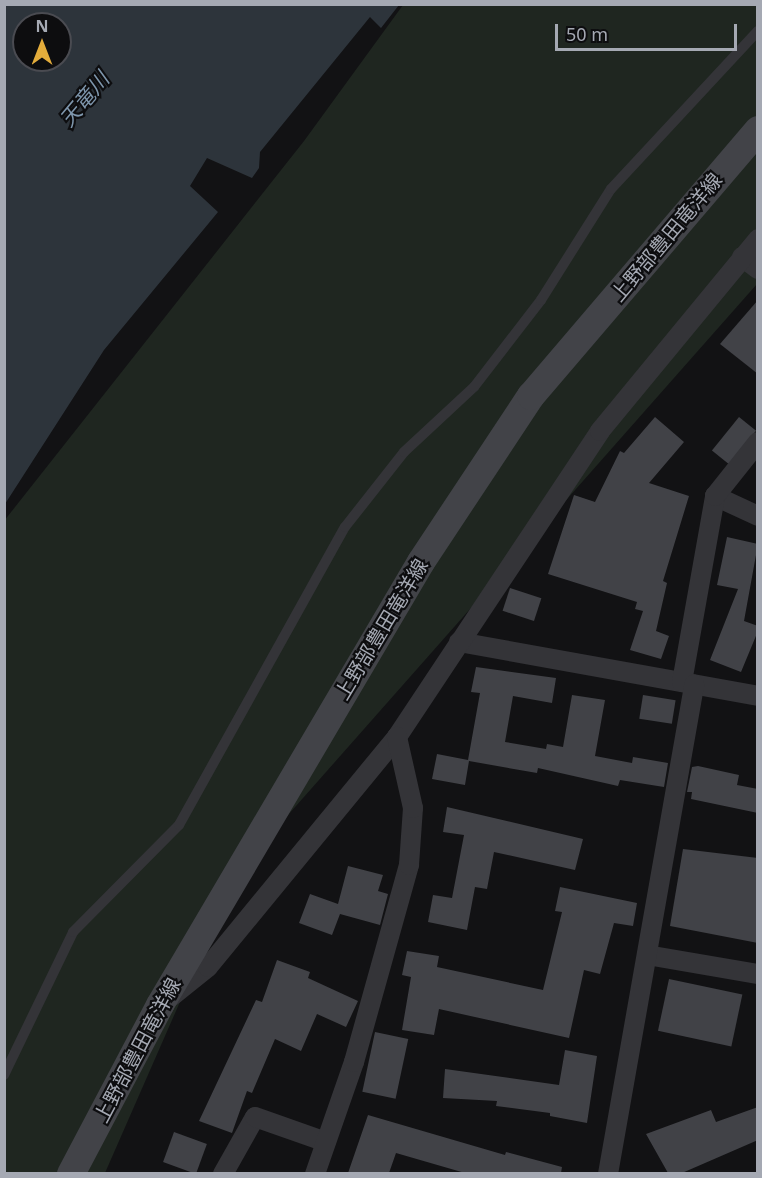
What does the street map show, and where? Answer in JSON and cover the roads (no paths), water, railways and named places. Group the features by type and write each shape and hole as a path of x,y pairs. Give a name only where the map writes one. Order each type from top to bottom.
{"main road":[{"name":"上野部豊田竜洋線","path":"71,1173 160,1005 415,572 531,396 758,130"}],"street":[{"path":"160,1005 208,967 398,737 600,431 750,263 758,239"},
{"path":"608,1173 647,955 715,496 758,442"},
{"path":"715,496 758,516"},
{"path":"459,642 758,696"},
{"path":"315,1173 354,1062 409,865 413,808 398,737"},
{"path":"647,955 758,974"},
{"path":"223,1173 255,1117 326,1142"}],"lane":[{"path":"4,1075 74,932 179,825 345,526 404,452 474,387 542,300 611,189 758,31"}],"water":[{"name":"天竜川","path":"5,4 399,5 381,28 370,17 260,152 259,168 252,178 207,158 190,186 218,212 104,350 5,504"}]}
